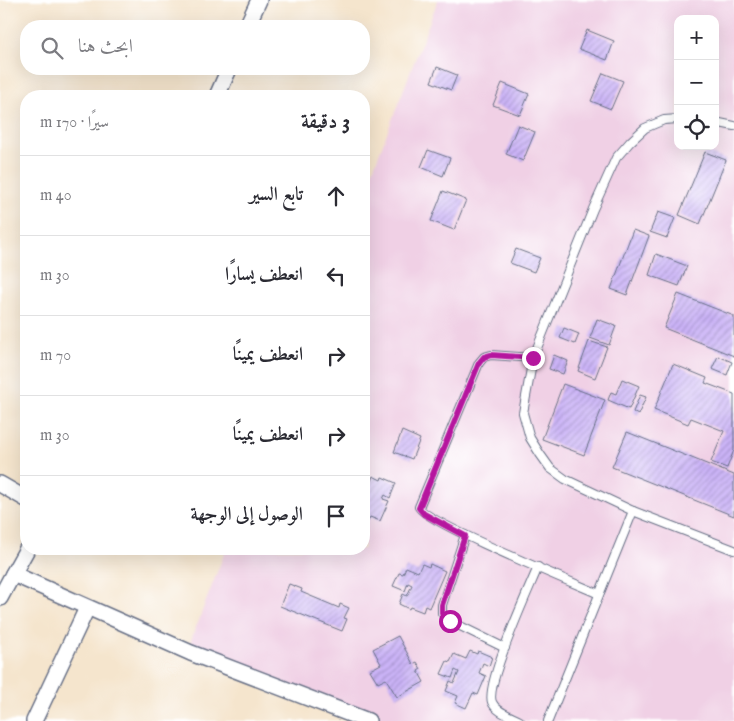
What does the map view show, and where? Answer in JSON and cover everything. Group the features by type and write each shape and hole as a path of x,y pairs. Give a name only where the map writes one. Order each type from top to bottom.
{"street":[{"path":"250,20 258,0"},
{"path":"220,90 226,75"},
{"path":"0,484 20,496"},
{"path":"0,598 23,555"},
{"path":"13,574 191,653 368,721"},
{"path":"34,721 87,608"}],"lane":[{"path":"674,119 664,120 645,128 616,158 593,209 533,358 523,413 530,438 540,454 550,468 564,478 633,510 734,550"},
{"path":"719,123 734,126"},
{"path":"533,358 491,355 484,357 479,363 419,508 424,514 465,536 599,594"},
{"path":"548,721 633,510"},
{"path":"465,536 442,605 442,613 450,621 505,648"},
{"path":"520,721 500,711 493,704 491,696 492,686 505,648 538,567"}],"shaded area":[{"path":"438,0 734,0 734,721 375,721 188,648 224,555 370,555 370,177"}],"building":[{"path":"587,30 614,41 607,60 579,49"},
{"path":"437,67 457,75 451,90 431,82"},
{"path":"603,73 623,81 611,109 591,101"},
{"path":"502,83 529,94 520,115 493,105"},
{"path":"518,125 535,132 523,161 506,154"},
{"path":"428,150 450,158 443,176 421,167"},
{"path":"705,152 726,160 700,224 679,215"},
{"path":"443,191 466,200 454,230 431,221"},
{"path":"658,212 675,218 667,238 650,232"},
{"path":"633,230 649,236 627,295 611,289"},
{"path":"516,249 540,258 534,272 510,263"},
{"path":"656,254 687,266 679,286 649,275"},
{"path":"678,294 734,316 734,356 664,328"},
{"path":"597,319 616,326 609,345 590,338"},
{"path":"564,328 579,334 575,344 560,338"},
{"path":"589,341 607,347 595,378 578,371"},
{"path":"554,355 568,361 563,374 549,369"},
{"path":"718,356 732,362 727,375 712,369"},
{"path":"673,364 707,378 705,383 734,394 734,450 727,468 711,462 724,431 691,418 688,424 654,410"},
{"path":"622,379 639,386 629,409 608,400 611,392 616,394"},
{"path":"563,384 605,400 584,455 542,439"},
{"path":"640,395 646,397 638,415 633,412"},
{"path":"402,431 420,439 412,459 394,452"},
{"path":"627,432 734,475 734,516 612,467"},
{"path":"373,476 381,480 382,477 396,483 390,498 385,495 383,499 389,501 380,521 370,517 370,484"},
{"path":"422,564 429,567 430,564 445,571 429,608 425,606 423,612 410,607 409,609 399,604 403,594 407,596 412,585 408,583 405,591 393,586 399,573 403,574 406,567 418,572"},
{"path":"289,584 302,589 301,592 339,608 340,604 349,608 344,618 347,619 342,631 280,606"},
{"path":"398,636 413,664 417,662 421,669 418,671 424,682 397,697 386,679 378,683 370,670 381,664 373,649"},
{"path":"470,651 477,654 478,651 492,657 489,666 483,663 479,673 486,676 478,695 473,693 466,708 455,703 458,696 446,691 450,681 454,683 459,672 455,670 452,678 441,674 447,661 450,662 454,654 466,659"}],"route":[{"path":"450,621 441,610 465,536 424,514 419,508 479,363 484,357 491,355 533,358"}]}
